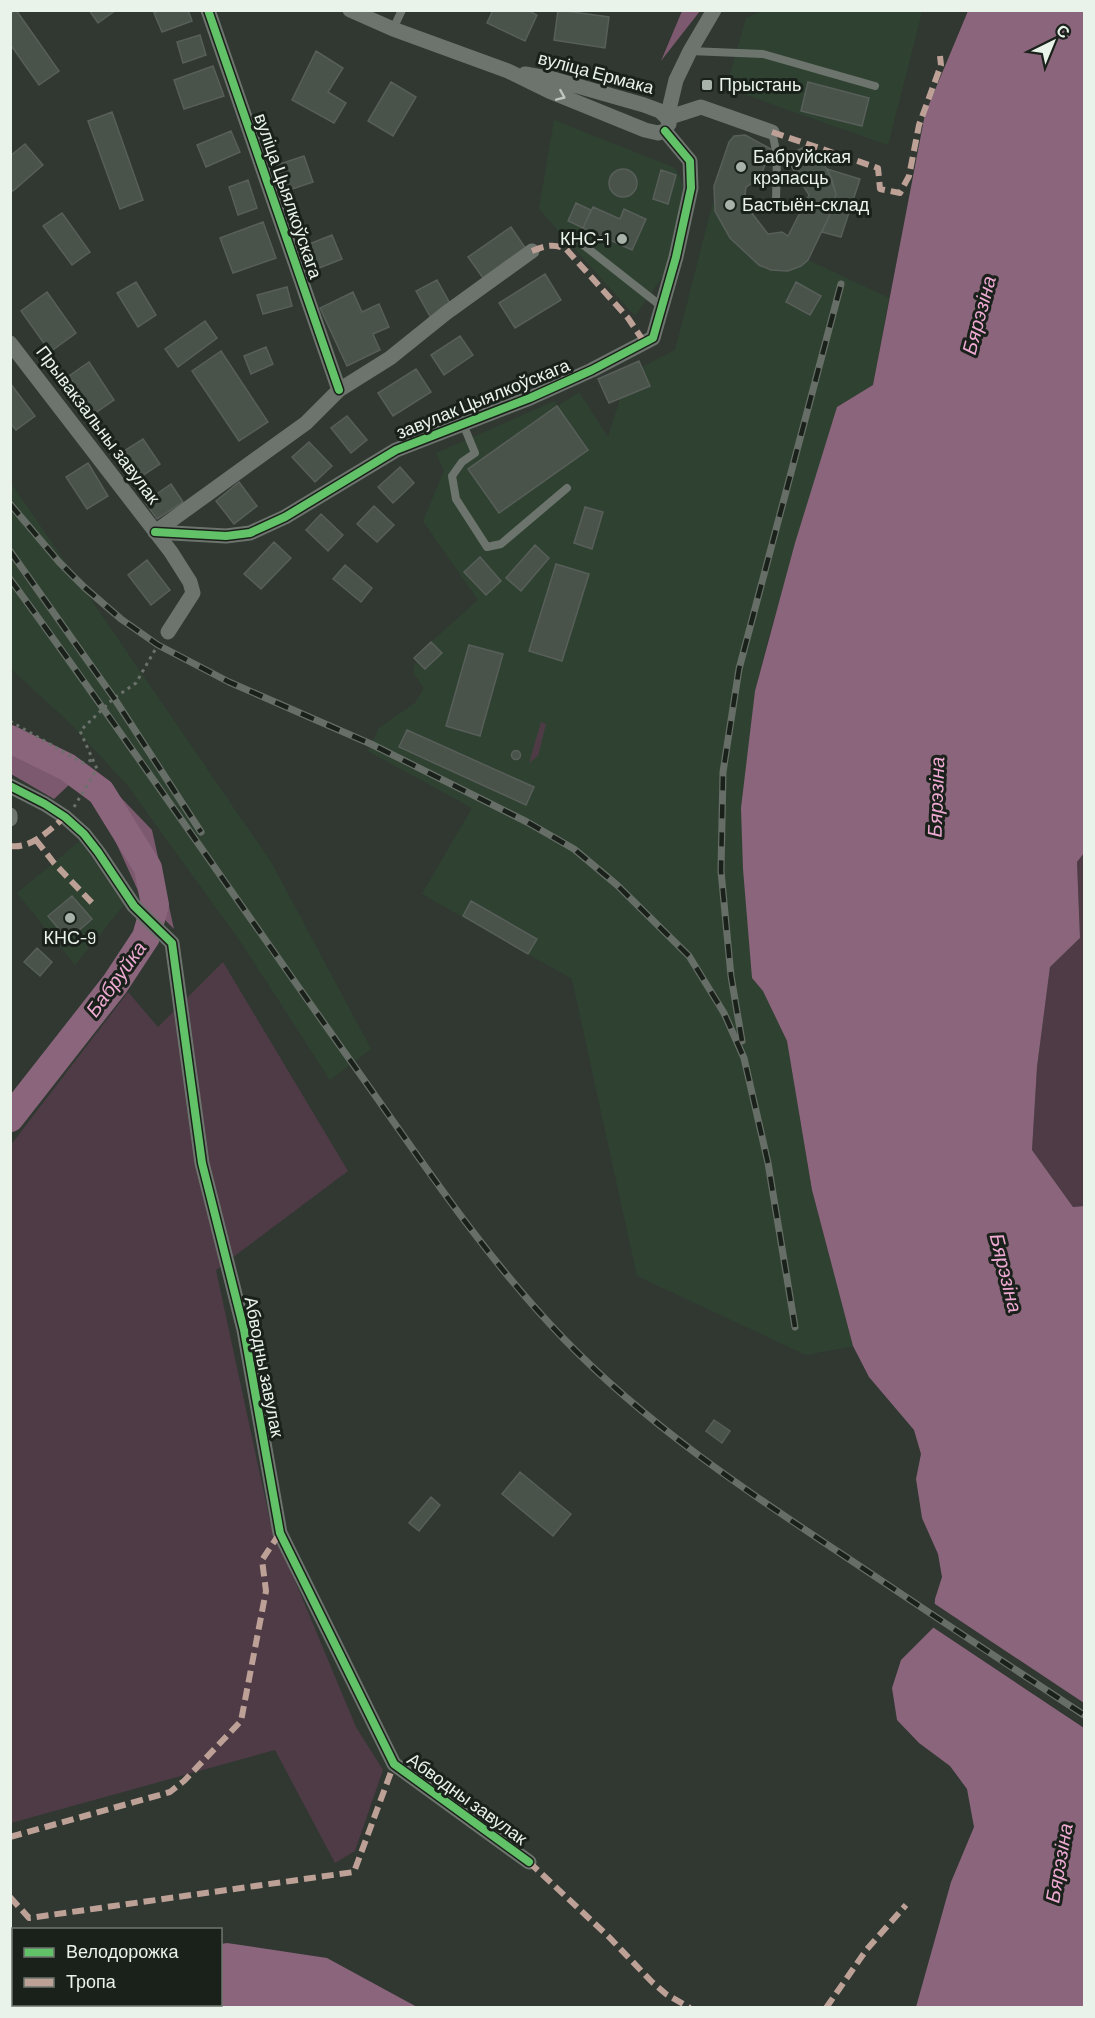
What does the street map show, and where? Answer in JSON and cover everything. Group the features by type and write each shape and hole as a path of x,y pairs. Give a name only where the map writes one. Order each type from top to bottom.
{"street":[{"name":"вуліца Цыялкоўскага","path":"208,10 339,390"},
{"name":"вуліца Ермака","path":"350,10 393,29 508,71 549,91 645,130 658,133 666,124 660,111 644,105 553,79 508,71"},
{"path":"666,124 676,80 714,10"},
{"path":"666,124 701,107 772,132"},
{"name":"завулак Цыялкоўскага","path":"155,532 225,536 250,532 285,517 396,450 530,398 592,370 653,338 688,207 692,176 690,161 666,124"},
{"path":"155,532 306,423 339,390 390,358 532,251"},
{"name":"Прывакзальны завулак","path":"10,343 171,552 190,582 193,593 168,632"},
{"name":"Абводны завулак","path":"10,786 45,804 65,817 84,834 134,906 172,944 202,1163 244,1330 280,1533 393,1764 529,1862"}],"lane":[{"path":"393,29 402,10"},
{"path":"690,51 763,54 875,86"},
{"path":"772,132 777,155 776,201"},
{"path":"572,236 661,306"},
{"path":"463,424 475,453 462,462 452,476 456,499 487,547 501,544 567,488"}],"path":[{"path":"77,804 97,769 80,731 114,699 136,683 168,632"},
{"path":"10,721 83,763 92,760"}],"shaded area":[{"path":"918,10 922,12 888,145 726,88 746,18 763,11"},
{"path":"682,11 700,11 661,61"},
{"name":"КНС-1","path":"554,120 675,168 684,186 665,273 635,316 539,209"},
{"path":"713,202 715,211 730,238 759,265 771,270 788,271 808,260 889,298 873,386 837,407 767,643 755,691 749,748 752,978 763,990 787,1041 812,1191 853,1346 806,1355 637,1276 572,979 422,894 472,808 368,751 379,728 415,703 424,688 414,674 414,666 418,662 425,669 442,653 431,642 478,600 423,521 444,471 436,453 555,401 558,406 579,392 608,437 620,399 609,403 598,379 639,361 642,367 675,350"},
{"path":"11,483 271,862 371,1049 330,1080 242,944 128,786 70,723 11,669"},
{"path":"541,722 546,724 538,756 529,763"},
{"path":"11,730 106,782 152,830 174,929 140,895 102,812 71,783 54,799 11,774"},
{"path":"80,841 124,905 75,965 17,893"},
{"path":"1084,853 1084,1206 1073,1207 1032,1150 1037,1067 1050,967 1080,938 1077,862"},
{"path":"223,962 348,1171 216,1270 270,1521 356,1727 383,1770 355,1851 335,1863 275,1750 11,1823 10,1146 128,992 158,1027"}],"water":[{"name":"Бярэзіна","path":"968,11 1084,11 1084,853 1077,862 1080,938 1050,967 1037,1067 1032,1150 1073,1207 1084,1206 1084,2007 916,2007 951,1882 974,1827 967,1789 950,1766 919,1743 897,1720 892,1688 901,1660 933,1628 935,1599 942,1577 938,1554 922,1518 916,1479 921,1454 914,1430 869,1377 853,1346 812,1190 787,1041 763,991 752,978 743,869 741,808 755,691 795,543 837,407 873,385 925,114"},
{"path":"222,1944 327,1958 417,2007 11,2007 11,1945 12,2006 222,2006"}],"pier":[{"path":"932,1602 1084,1703 1084,1728 931,1626"}],"building":[{"path":"16,10 59,71 39,85 10,44 10,14"},
{"path":"89,10 116,10 98,23"},
{"path":"161,10 188,10 192,21 162,32 154,13"},
{"path":"493,10 527,10 537,15 525,41 487,23"},
{"path":"558,10 609,17 605,48 554,40"},
{"path":"200,35 206,55 183,63 177,42"},
{"path":"316,51 343,68 328,92 346,103 334,123 292,100"},
{"path":"213,66 224,96 184,109 174,80"},
{"path":"391,82 416,97 393,136 368,121"},
{"path":"808,82 869,98 862,126 801,111"},
{"path":"112,112 143,200 120,209 88,121"},
{"path":"231,131 240,152 206,167 197,145"},
{"name":"Бастыён-склад","path":"745,135 771,149 760,178 746,187 744,203 768,234 782,232 788,236 809,195 785,156 806,146 811,148 818,153 832,179 836,194 833,208 808,260 801,266 788,271 771,270 759,265 730,238 715,211 714,186 729,142 734,136"},
{"path":"25,144 43,165 13,191 10,188 10,156"},
{"path":"304,156 313,182 286,191 277,165"},
{"name":"КНС-1","path":"623,169 633,173 637,183 633,193 623,197 613,193 609,183 613,173"},
{"path":"827,169 860,179 841,237 822,232 833,208 836,194"},
{"path":"661,170 676,175 668,204 653,199"},
{"path":"248,180 257,208 238,215 229,187"},
{"path":"576,203 591,210 583,228 568,221"},
{"name":"КНС-1","path":"593,207 620,219 624,209 646,219 632,250 583,228"},
{"path":"62,213 90,252 72,265 43,226"},
{"path":"263,222 276,258 233,273 220,238"},
{"path":"511,227 526,249 483,278 468,257"},
{"path":"332,235 342,259 309,272 299,248"},
{"path":"545,274 561,300 515,328 499,303"},
{"path":"437,280 452,307 431,318 416,291"},
{"path":"136,282 156,315 138,327 117,293"},
{"path":"796,282 821,296 810,315 786,302"},
{"path":"287,287 292,306 263,314 257,295"},
{"path":"47,292 76,333 50,352 21,311"},
{"path":"353,292 362,312 379,304 389,327 373,334 380,350 347,366 320,308"},
{"path":"205,321 217,338 178,367 165,349"},
{"path":"460,336 473,355 444,375 431,355"},
{"path":"266,347 273,364 251,374 244,356"},
{"path":"221,351 268,422 239,441 192,371"},
{"path":"639,361 650,386 609,403 598,379"},
{"path":"89,362 114,400 94,414 69,376"},
{"path":"416,369 431,392 393,416 378,393"},
{"path":"10,383 35,416 16,430 10,423"},
{"path":"557,406 588,450 499,513 468,469"},
{"path":"347,416 367,440 351,453 331,428"},
{"path":"143,439 160,464 133,482 116,456"},
{"path":"309,442 332,466 315,482 292,457"},
{"path":"88,463 108,496 87,509 66,477"},
{"path":"400,467 414,483 393,503 378,487"},
{"path":"239,482 257,506 234,524 216,501"},
{"path":"171,484 183,502 157,519 145,502"},
{"path":"374,506 394,525 377,542 357,524"},
{"path":"585,507 603,512 592,549 574,543"},
{"path":"321,514 343,535 328,551 306,530"},
{"path":"274,542 291,558 261,589 244,574"},
{"path":"535,545 549,558 521,591 506,578"},
{"path":"480,557 501,581 486,595 464,572"},
{"path":"147,560 170,590 151,605 128,575"},
{"path":"556,564 589,574 562,661 529,651"},
{"path":"345,565 372,588 361,602 333,579"},
{"path":"431,642 442,653 425,669 414,658"},
{"path":"469,645 503,654 480,736 446,726"},
{"path":"407,730 534,787 526,805 399,747"},
{"path":"516,750 521,755 516,760 511,755"},
{"name":"КНС-9","path":"72,896 92,919 68,940 48,916"},
{"path":"471,901 537,939 528,954 463,916"},
{"path":"37,948 52,962 40,976 24,962"},
{"path":"714,1420 730,1431 722,1443 706,1431"},
{"path":"520,1472 571,1514 553,1536 502,1494"},
{"path":"431,1497 440,1505 419,1531 409,1523"}],"waterway":[{"name":"Бабруйка","path":"10,739 67,767 101,792 148,868 155,905 146,937 115,984 10,1118"}],"railway":[{"path":"742,1041 731,976 721,871 723,772 739,669 841,284"},
{"path":"10,504 59,562 84,587 121,619 158,645 229,682 371,744 527,822 574,849 617,885 689,956 724,1013 744,1058 768,1163 795,1327"},
{"path":"10,551 114,698 201,832"},
{"path":"10,579 429,1172 506,1274 563,1338 628,1399 698,1455 809,1532 1084,1715"}],"marked path":[{"path":"772,132 878,168 880,189 900,193 909,176 919,125 941,65 940,56"},
{"path":"532,251 549,246 566,249 628,318 644,342"},
{"path":"10,846 33,842 65,817"},
{"path":"36,840 54,863 94,905"},
{"path":"10,1837 170,1792 184,1781 241,1721 266,1591 262,1560 280,1533"},
{"path":"10,1897 29,1918 354,1872 394,1764"},
{"path":"529,1862 609,1937 652,1982 666,1994 690,2008"},
{"path":"826,2008 867,1949 906,1905"}],"cycle path":[{"path":"208,10 339,390"},
{"path":"155,532 226,536 250,533 285,517 396,450 530,398 592,370 653,338 676,257 691,188 690,161 665,131"},
{"path":"10,786 45,804 65,817 84,834 134,906 172,943 202,1163 244,1330 280,1533 394,1764 529,1862"}],"place":[{"name":"Прыстань","path":"707,85"},
{"name":"Бабруйская крэпасць","path":"741,167"},
{"name":"Бастыён-склад","path":"730,205"},
{"name":"КНС-1","path":"622,239"},
{"name":"КНС-9","path":"70,918"}]}
